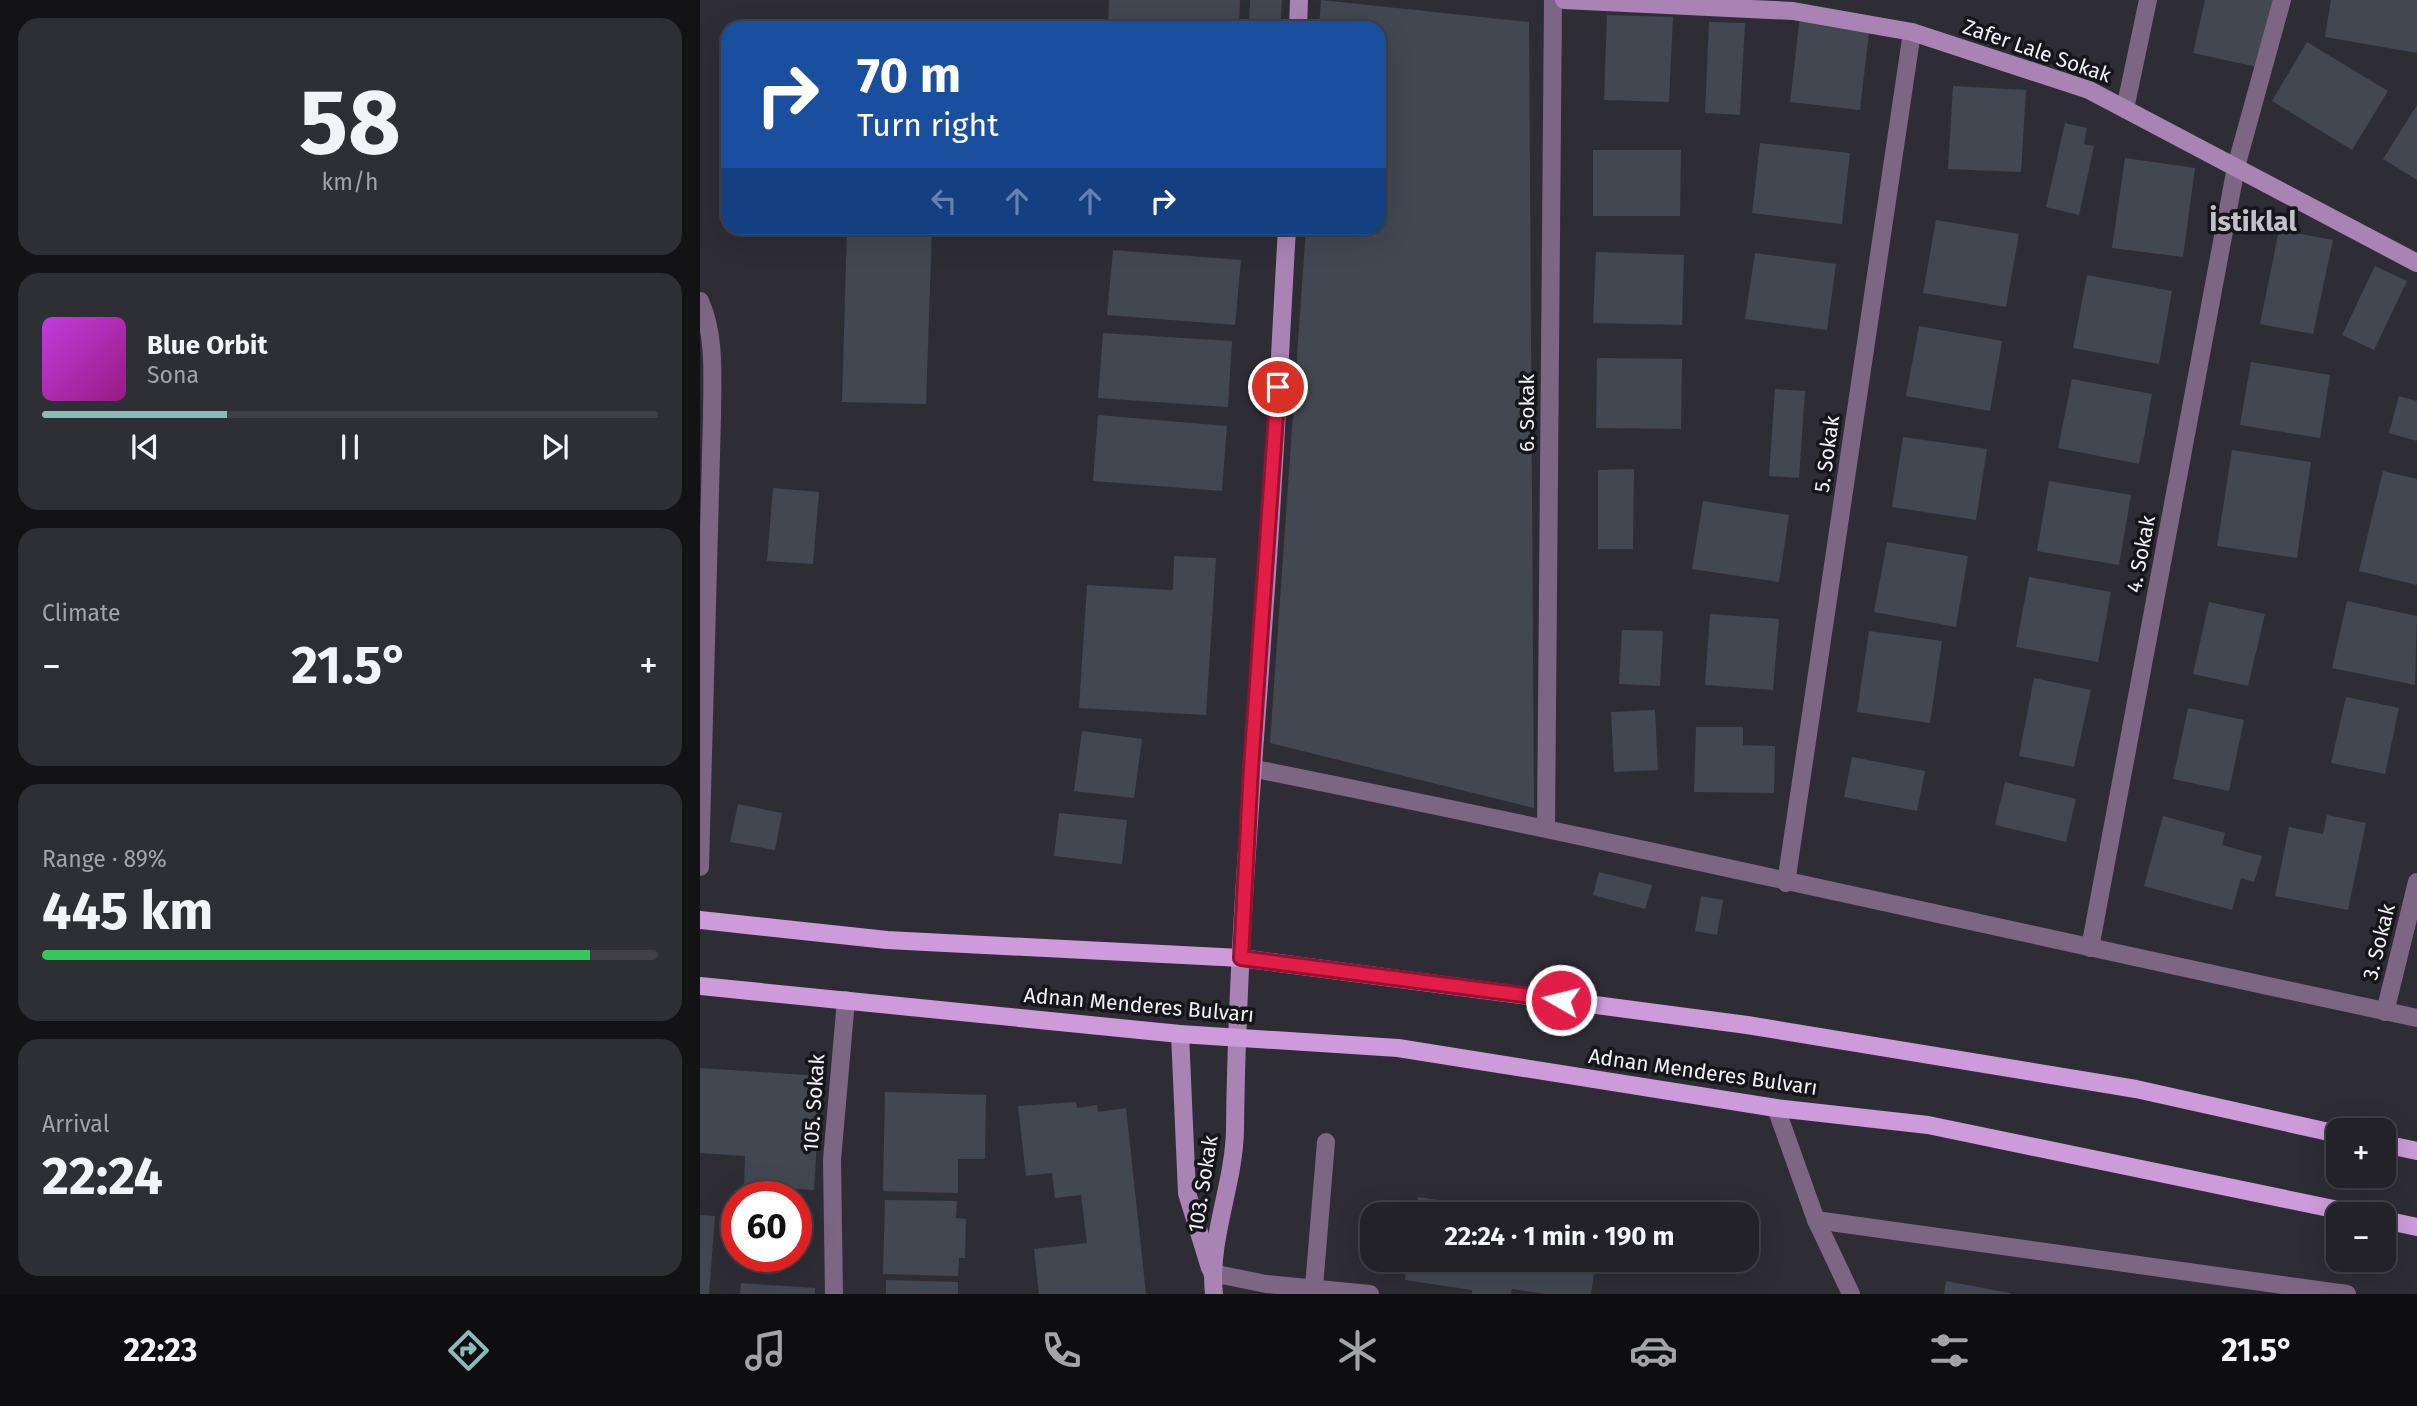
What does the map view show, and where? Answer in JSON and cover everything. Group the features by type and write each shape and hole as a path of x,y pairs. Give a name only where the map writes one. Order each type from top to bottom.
{"main road":[{"path":"1298,21 1299,0"},
{"name":"Zafer Lale Sokak","path":"1564,0 1793,6 1912,32 2089,90 2417,263"},
{"name":"103. Sokak","path":"1214,1294 1212,1273 1234,1159 1236,1037 1251,768 1269,546 1287,235"},
{"path":"700,920 887,940 1241,958 1747,1025 2136,1089 2326,1131"},
{"name":"Adnan Menderes Bulvarı","path":"700,986 1180,1034 1398,1048 1776,1108 1927,1125 2326,1207"},
{"path":"1180,1034 1187,1193 1212,1273"},
{"path":"2396,1147 2417,1151"},
{"path":"2396,1223 2417,1227"}],"street":[{"name":"6. Sokak","path":"1546,827 1553,0"},
{"path":"2125,108 2148,0"},
{"name":"4. Sokak","path":"2090,948 2236,167 2282,0"},
{"name":"5. Sokak","path":"1786,883 1912,32"},
{"path":"700,301 706,315 711,346 712,417 700,867"},
{"path":"1251,768 1546,827 1786,883 2417,1018"},
{"name":"3. Sokak","path":"2385,1012 2417,882"},
{"name":"105. Sokak","path":"834,1294 832,1160 846,1000"},
{"path":"1776,1108 1816,1220 1851,1294"},
{"path":"1314,1287 1326,1142"},
{"path":"1816,1220 2317,1292 2347,1294"},
{"path":"1212,1273 1266,1284 1370,1294"}],"building":[{"path":"1109,0 1240,0 1239,21 1108,21"},
{"path":"1250,0 1282,0 1280,21 1249,21"},
{"path":"1321,0 1529,22 1534,808 1270,743 1306,235 1386,235 1386,21 1320,21"},
{"path":"2205,0 2273,0 2257,67 2193,53"},
{"path":"2331,0 2417,0 2417,53 2325,37"},
{"path":"1607,15 1673,17 1669,102 1604,100"},
{"path":"1800,16 1870,24 1860,110 1790,102"},
{"path":"1709,22 1745,23 1740,115 1705,113"},
{"path":"2307,42 2388,91 2352,150 2272,101"},
{"path":"1953,86 2026,90 2021,172 1948,169"},
{"path":"2417,105 2417,180 2383,159"},
{"path":"2065,123 2087,128 2084,144 2094,146 2079,215 2046,207"},
{"path":"1760,143 1850,153 1842,224 1752,213"},
{"path":"1593,150 1681,150 1680,216 1593,216"},
{"path":"2125,158 2195,168 2183,257 2112,248"},
{"path":"1936,220 2019,234 2006,307 1923,293"},
{"path":"2279,230 2333,240 2313,334 2260,324"},
{"path":"847,235 932,235 926,404 842,402"},
{"path":"1113,250 1241,260 1235,325 1107,315"},
{"path":"1596,252 1684,255 1682,325 1593,323"},
{"path":"1755,253 1836,264 1827,330 1745,319"},
{"path":"2375,266 2407,281 2374,350 2342,335"},
{"path":"2087,275 2172,291 2159,364 2073,348"},
{"path":"1919,326 2002,341 1990,411 1906,396"},
{"path":"1103,333 1232,341 1228,407 1098,398"},
{"path":"1597,358 1682,359 1681,429 1596,428"},
{"path":"2251,362 2330,375 2320,438 2240,425"},
{"path":"2072,379 2152,394 2139,464 2058,448"},
{"path":"1775,389 1805,391 1799,478 1769,476"},
{"path":"2399,396 2417,401 2417,441 2389,433"},
{"path":"1098,415 1227,426 1222,491 1093,481"},
{"path":"1903,437 1987,449 1976,520 1892,507"},
{"path":"2232,450 2311,462 2297,558 2217,546"},
{"path":"1634,469 1633,549 1598,549 1598,470"},
{"path":"2383,471 2417,479 2417,585 2359,571"},
{"path":"2049,481 2131,495 2119,565 2037,551"},
{"path":"773,488 819,492 813,564 767,561"},
{"path":"1703,501 1789,515 1779,582 1692,569"},
{"path":"1887,542 1968,556 1956,627 1874,612"},
{"path":"1174,556 1216,558 1206,715 1079,708 1087,585 1173,590"},
{"path":"2029,577 2111,592 2098,662 2016,647"},
{"path":"2347,601 2417,616 2415,685 2332,668"},
{"path":"2209,602 2265,614 2248,686 2193,674"},
{"path":"1710,614 1779,619 1773,690 1705,685"},
{"path":"1622,630 1663,631 1660,686 1619,684"},
{"path":"1869,631 1942,641 1930,723 1857,712"},
{"path":"2034,678 2091,690 2074,767 2019,756"},
{"path":"2346,697 2399,708 2385,774 2331,763"},
{"path":"2188,708 2244,720 2229,791 2173,779"},
{"path":"1655,710 1658,770 1614,772 1611,712"},
{"path":"1696,727 1743,727 1743,745 1775,746 1774,793 1694,792"},
{"path":"1082,731 1142,739 1134,798 1074,791"},
{"path":"1852,757 1925,771 1917,811 1844,797"},
{"path":"2005,782 2076,799 2066,842 1995,825"},
{"path":"738,804 782,813 775,850 730,842"},
{"path":"1059,813 1127,820 1122,864 1054,856"},
{"path":"2327,815 2366,823 2348,910 2275,896 2289,827 2323,834"},
{"path":"2163,816 2225,833 2222,845 2262,856 2254,882 2241,878 2232,910 2144,886"},
{"path":"1599,872 1652,885 1645,909 1593,895"},
{"path":"1701,896 1723,900 1717,935 1695,931"},
{"path":"700,1068 821,1076 814,1190 812,1181 744,1181 745,1156 700,1153"},
{"path":"885,1092 986,1095 985,1159 958,1159 958,1193 883,1191"},
{"path":"1076,1102 1077,1108 1097,1105 1098,1112 1126,1108 1146,1294 1039,1294 1034,1249 1087,1243 1081,1195 1055,1198 1052,1173 1026,1176 1018,1106"},
{"path":"1418,1197 1450,1202 1417,1202"},
{"path":"885,1200 957,1201 956,1218 966,1219 965,1258 959,1258 958,1276 883,1274"},
{"path":"700,1215 715,1216 709,1294 700,1294"},
{"path":"1406,1272 1594,1272 1591,1294 1546,1294 1512,1289 1511,1294 1472,1294 1472,1290 1405,1280"},
{"path":"886,1280 958,1282 958,1294 886,1294"},
{"path":"1946,1281 2010,1293 2010,1294 1944,1294"},
{"path":"741,1283 815,1288 815,1294 740,1294"}],"district":[{"name":"İstiklal","path":"2253,221"}],"route":[{"path":"1278,387 1269,546 1251,768 1241,958 1561,1000"}]}
